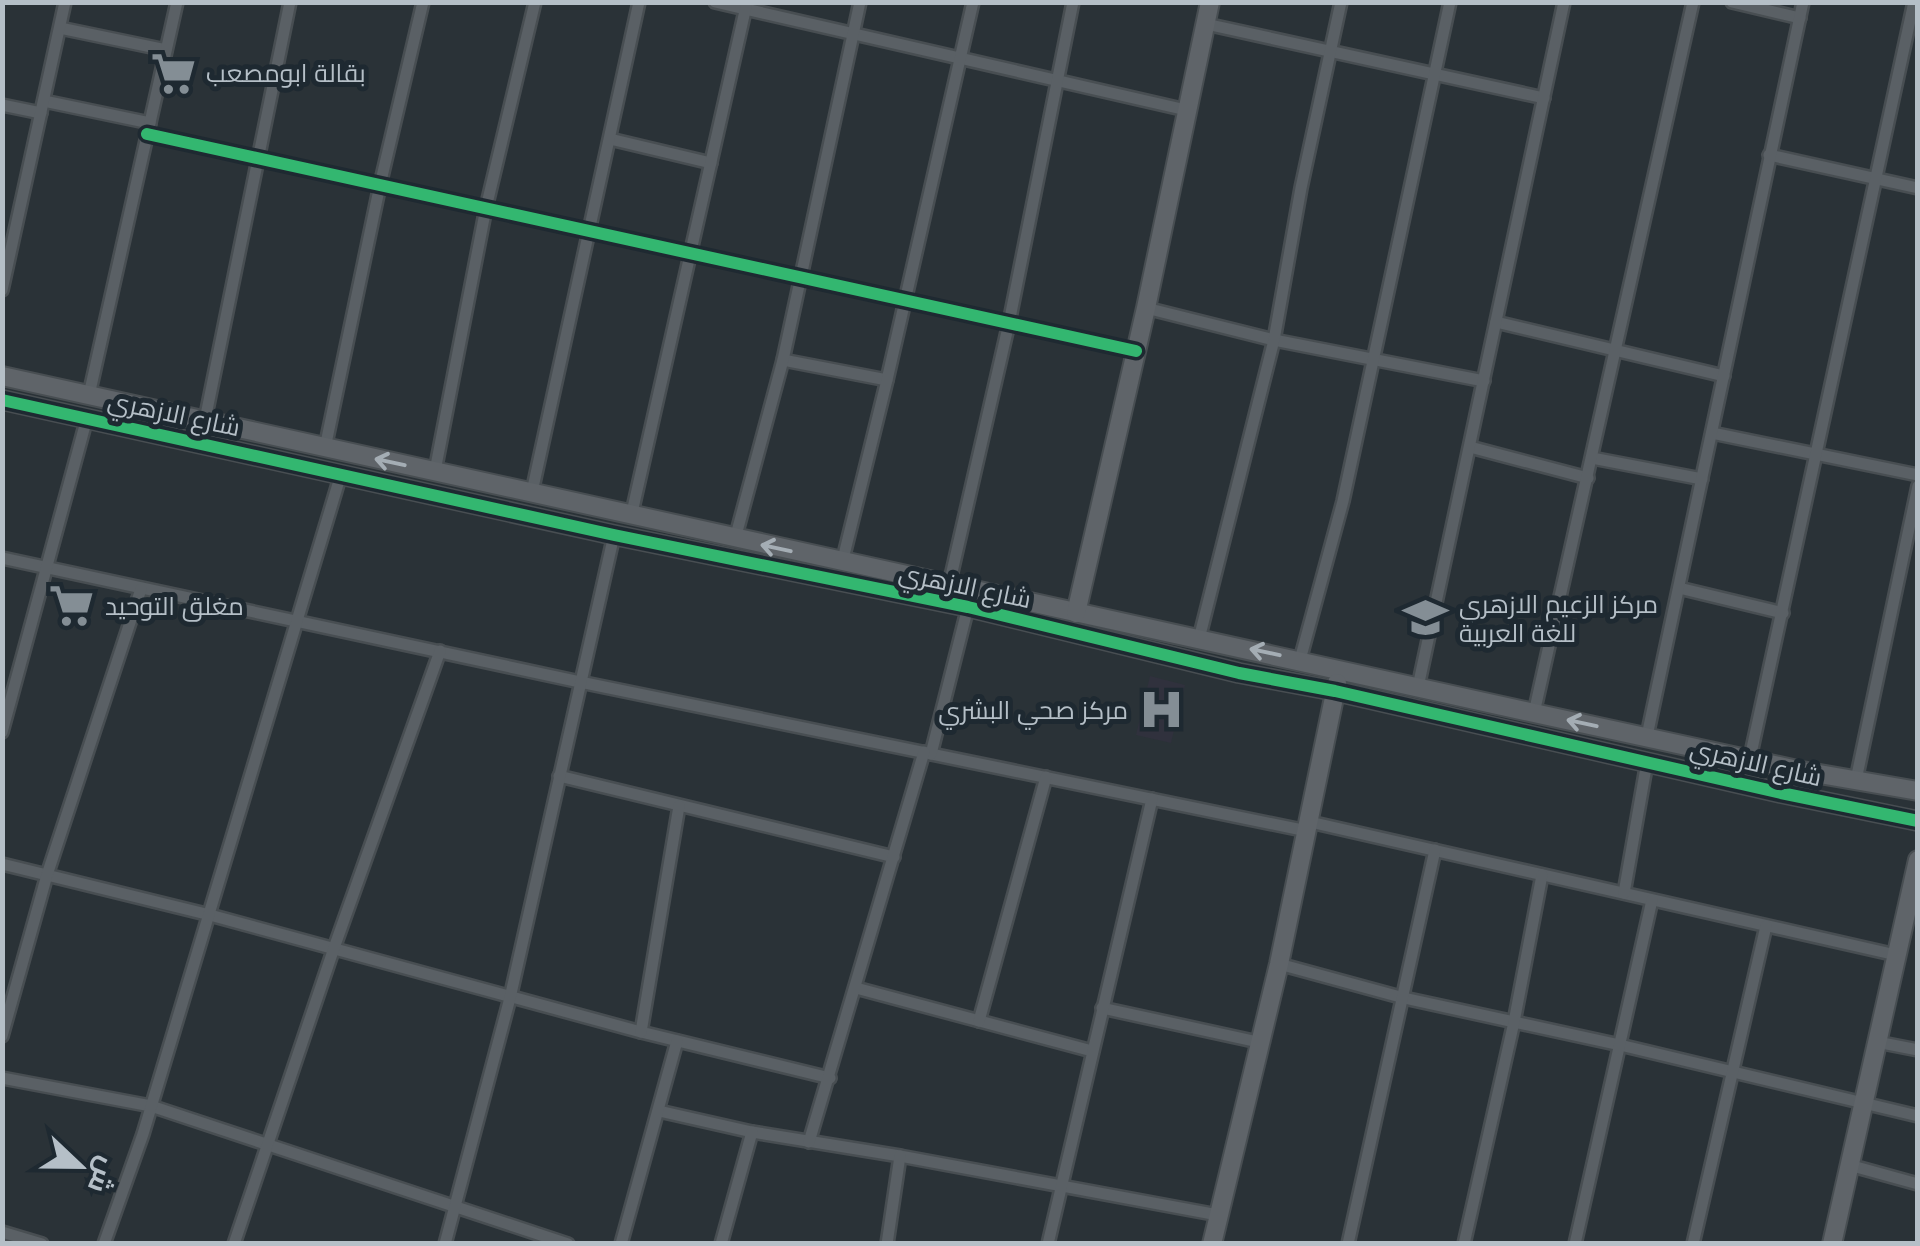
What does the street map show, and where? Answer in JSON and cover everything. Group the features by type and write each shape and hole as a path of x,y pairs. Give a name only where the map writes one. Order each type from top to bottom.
{"street":[{"path":"2,290 66,2"},
{"path":"89,395 176,2"},
{"path":"205,420 290,2"},
{"path":"325,448 423,2"},
{"path":"435,471 486,208 535,2"},
{"path":"532,492 639,2"},
{"path":"715,2 746,6 1186,110"},
{"path":"735,539 783,360 860,2"},
{"path":"842,562 972,2"},
{"path":"949,585 1009,323 1072,2"},
{"path":"1076,612 1146,308 1210,2"},
{"path":"1200,638 1274,340 1341,2"},
{"path":"1300,660 1343,501 1450,2"},
{"path":"1418,687 1564,2"},
{"path":"1534,714 1693,2"},
{"path":"1732,2 1800,18"},
{"path":"1647,736 1803,2"},
{"path":"1750,758 1914,2"},
{"path":"631,517 746,6"},
{"path":"1206,24 1544,98"},
{"path":"60,28 166,50"},
{"path":"1904,52 1918,56"},
{"path":"2,105 43,107 149,129 258,158 1136,350"},
{"path":"610,139 711,162"},
{"path":"1769,156 1918,188"},
{"path":"1146,308 1274,340 1484,381"},
{"path":"1496,322 1724,376"},
{"path":"783,360 887,380"},
{"name":"شارع الازهري","path":"2,376 1534,714 1918,791"},
{"name":"شارع الازهري","path":"2,400 614,535 968,607 1169,657 1918,821"},
{"path":"2,732 87,418"},
{"path":"1712,432 1918,476"},
{"path":"1470,447 1588,478"},
{"path":"1592,458 1702,479"},
{"path":"104,1244 210,915 341,474"},
{"path":"1856,780 1918,486"},
{"path":"445,1244 510,998 614,535"},
{"path":"2,558 1046,778 1435,850 1896,956"},
{"path":"2,1036 47,875 141,588"},
{"path":"1679,588 1784,614"},
{"path":"809,1142 928,753 968,607"},
{"path":"234,1244 440,652"},
{"path":"1216,1243 1218,1215 1279,964 1339,670"},
{"path":"1624,893 1648,762"},
{"path":"559,776 894,856"},
{"path":"979,1022 1046,778"},
{"path":"1048,1244 1152,799"},
{"path":"641,1032 679,806"},
{"path":"1348,1244 1435,850"},
{"path":"1832,1244 1918,860"},
{"path":"2,864 830,1078"},
{"path":"1464,1244 1514,1022 1542,874"},
{"path":"1575,1244 1652,900"},
{"path":"1693,1244 1766,926"},
{"path":"1279,964 1404,998 1918,1116"},
{"path":"856,988 1092,1052"},
{"path":"1102,1008 1258,1042"},
{"path":"622,1244 677,1040"},
{"path":"1877,1042 1918,1050"},
{"path":"2,1078 151,1106 568,1244"},
{"path":"659,1110 752,1132 1218,1215"},
{"path":"721,1244 752,1132"},
{"path":"887,1244 900,1156"},
{"path":"1850,1165 1918,1184"},
{"path":"2,1232 42,1244"}],"shaded area":[{"name":"مركز صحي البشري","path":"1150,676 1185,685 1171,743 1136,735"}],"cycle path":[{"path":"147,134 1136,351"},
{"path":"2,400 614,535 968,607 1239,673 1918,821"}],"place":[{"name":"بقالة ابومصعب","path":"173,73"},
{"name":"مغلق التوحيد","path":"72,606"},
{"name":"مركز الزعيم الازهري للغة العربية","path":"1426,618"},
{"name":"مركز صحي البشري","path":"1161,710"}]}
